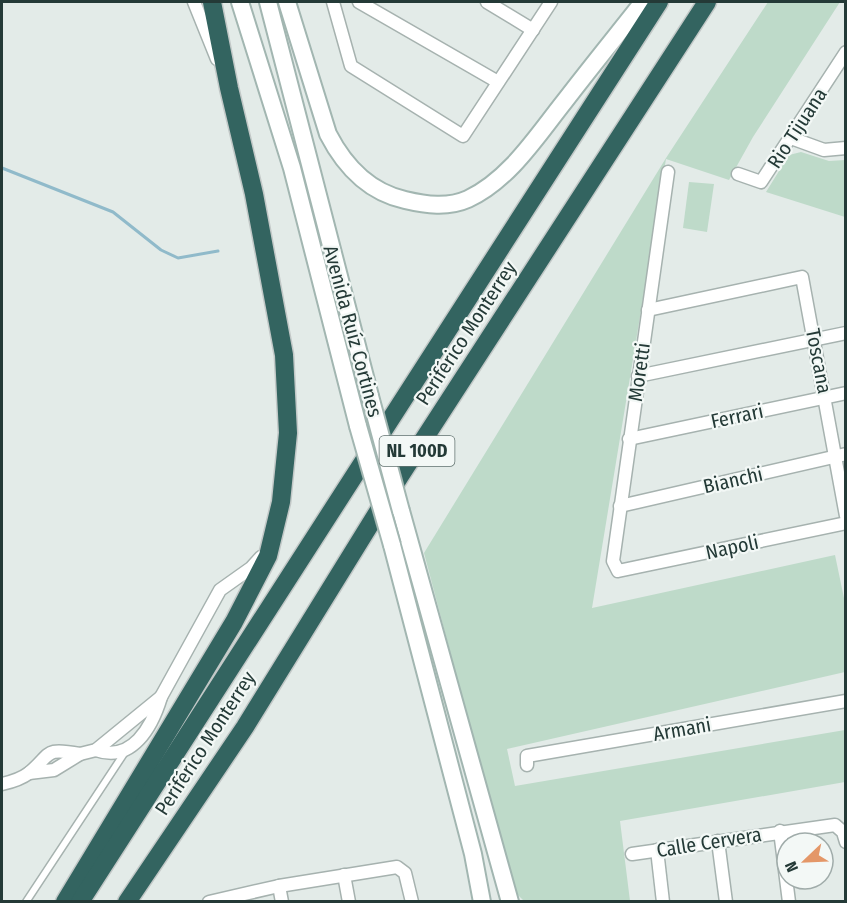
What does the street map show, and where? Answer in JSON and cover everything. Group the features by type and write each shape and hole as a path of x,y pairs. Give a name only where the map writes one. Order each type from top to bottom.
{"highway":[{"path":"65,902 234,622 268,556 281,502 288,433 284,355 255,194 229,88 212,2"},
{"name":"Periférico Monterrey","path":"80,902 659,2"},
{"name":"Periférico Monterrey","path":"127,902 245,727 370,525 707,2"}],"main road":[{"name":"Avenida Ruíz Cortines","path":"240,2 292,168 358,426 392,545 473,854 482,902"},
{"name":"Avenida Ruíz Cortines","path":"268,2 401,512 510,902"},
{"path":"287,2 328,134 339,154 353,172 377,190 420,203 446,205 468,198 495,181 522,154 644,2"}],"street":[{"path":"194,2 229,88"},
{"path":"333,2 351,66 463,136 551,2"},
{"path":"359,2 498,82"},
{"path":"487,2 533,30"},
{"name":"Rio Tijuana","path":"738,174 761,182 846,52"},
{"path":"791,138 824,150 846,148"},
{"name":"Moretti","path":"618,571 613,561 668,172"},
{"path":"96,750 116,754 126,750 144,735 155,716 161,698 220,590 261,560 280,486 286,402 255,194"},
{"name":"Toscana","path":"648,310 802,277 825,397 840,455 846,516"},
{"path":"638,376 846,333"},
{"name":"Ferrari","path":"629,439 846,393"},
{"name":"Bianchi","path":"620,506 840,455"},
{"name":"Napoli","path":"618,571 846,524"},
{"path":"2,784 29,773 54,770 80,754 96,750 161,698"},
{"name":"Armani","path":"527,765 527,756 846,701"},
{"name":"Calle Cervera","path":"780,831 840,826 846,842"},
{"name":"Calle Cervera","path":"632,854 775,832"},
{"path":"718,841 726,902"},
{"path":"657,850 663,902"},
{"path":"215,900 386,867 403,870 408,880 412,902"},
{"path":"344,875 349,902"},
{"path":"279,886 282,902"}],"lane":[{"path":"26,902 126,750"}],"green space":[{"path":"768,2 840,2 753,137 729,180 666,159 592,608 835,555 845,603 845,672 507,749 515,786 845,730 845,782 620,821 630,901 524,901 513,890 424,553 666,158"},
{"path":"801,152 829,161 845,160 845,217 766,192 789,155"},
{"path":"689,182 714,184 707,232 683,228"}],"waterway":[{"path":"2,168 113,212 161,250 178,258 218,251"}]}
